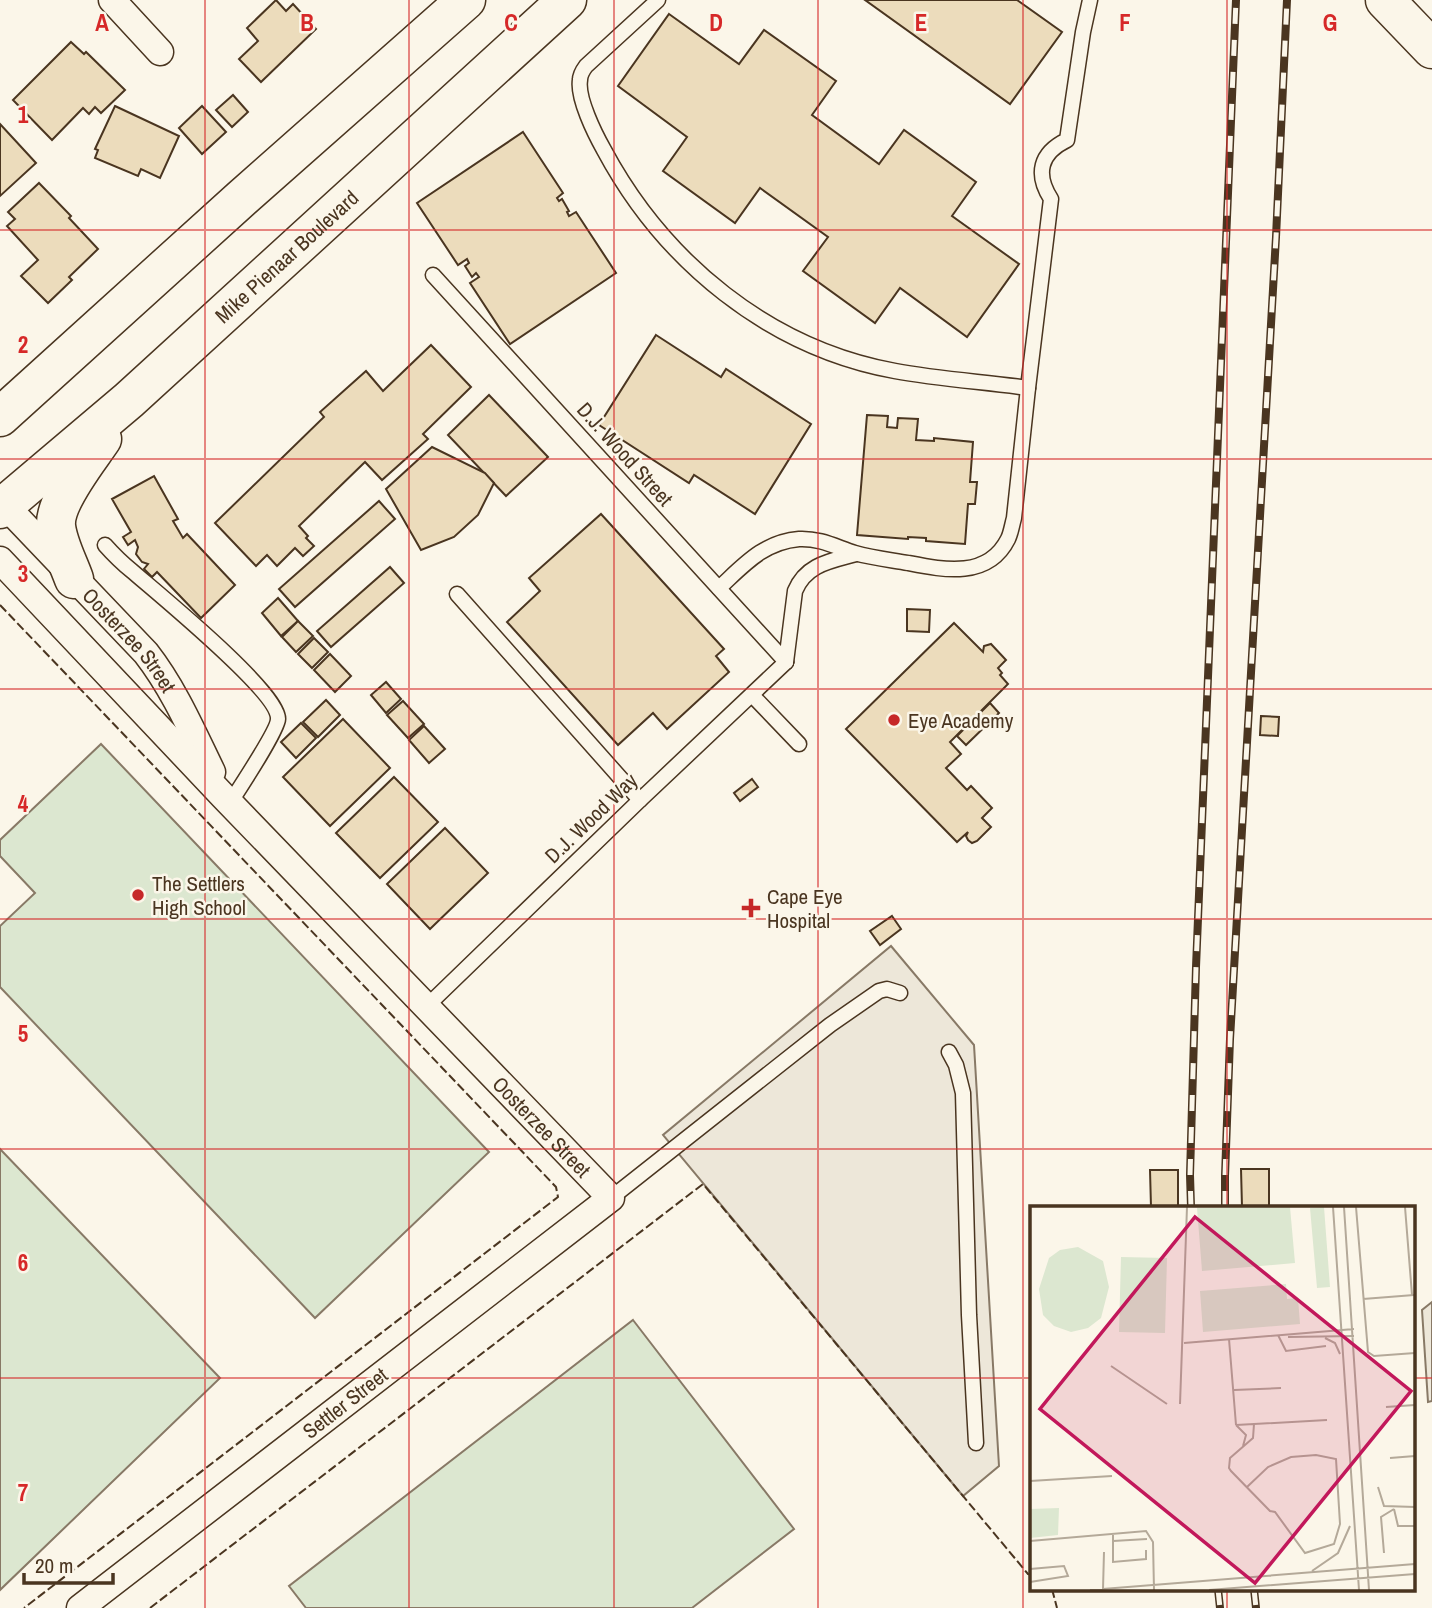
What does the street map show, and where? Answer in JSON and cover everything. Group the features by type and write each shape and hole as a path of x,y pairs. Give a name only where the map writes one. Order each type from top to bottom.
{"main road":[{"path":"0,417 466,0"},
{"name":"Mike Pienaar Boulevard","path":"2,505 129,400 567,0"},
{"path":"1385,0 1432,49"},
{"path":"74,579 57,534 59,508 78,474 129,400"}],"street":[{"path":"112,0 160,52"},
{"name":"Oosterzee Street","path":"2,505 129,634 160,671 227,800"},
{"name":"Oosterzee Street","path":"0,561 611,1198"},
{"name":"Settler Street","path":"80,1608 611,1198"}],"lane":[{"path":"658,0 586,66 579,89 591,124 612,166 654,226 678,253 705,278 753,314 794,337 827,351 895,372 1028,388"},
{"path":"719,589 758,553 786,541 800,539 827,542 856,554 939,569 961,569 985,563 997,554 1008,538 1014,518 1051,199 1042,180 1042,170 1050,151 1067,140 1090,0"},
{"name":"D.J. Wood Street","path":"433,275 786,662"},
{"path":"105,545 241,668 275,708 278,718 274,729 227,800"},
{"path":"786,662 795,592 804,575 813,568 856,554"},
{"path":"457,594 639,800"},
{"name":"D.J. Wood Way","path":"426,1007 786,662"},
{"path":"752,695 799,744"},
{"path":"611,1198 830,1025 879,991 887,989 900,993"},
{"path":"949,1052 956,1065 963,1093 969,1315 976,1443"}],"green space":[{"path":"101,744 489,1152 315,1318 0,987 0,926 35,893 0,856 0,840"},
{"path":"0,1149 220,1378 0,1590"},
{"path":"633,1320 794,1529 692,1608 306,1608 289,1586"}],"shaded area":[{"path":"891,946 974,1045 999,1466 963,1496 663,1135"},
{"path":"1432,1302 1432,1401 1428,1402 1422,1310"}],"building":[{"path":"276,0 286,11 293,4 316,29 261,82 239,59 258,41 247,28"},
{"path":"865,0 1017,0 1062,32 1010,104"},
{"path":"669,14 739,64 764,30 836,81 812,115 879,164 904,130 976,182 952,216 1019,264 967,337 900,288 875,323 803,271 828,237 760,188 735,223 663,171 687,137 618,86"},
{"path":"71,42 84,54 86,52 125,90 101,113 95,107 89,114 83,108 52,140 13,100"},
{"path":"233,95 248,112 232,127 216,110"},
{"path":"115,106 179,136 160,178 141,169 138,176 95,158 98,150 95,149"},
{"path":"202,106 226,132 202,154 179,128"},
{"path":"0,124 36,163 0,196"},
{"path":"523,132 563,193 557,198 559,201 562,199 569,216 576,212 616,273 510,344 470,283 479,277 476,273 472,277 465,266 469,263 467,259 458,265 417,203"},
{"path":"39,183 98,249 69,277 72,280 48,303 21,276 38,260 7,226 15,219 8,212"},
{"path":"656,335 721,377 726,369 811,424 755,514 694,475 689,483 599,425"},
{"path":"431,345 471,387 423,434 428,439 382,480 365,462 299,526 314,546 303,556 295,548 277,566 267,555 256,566 215,523 324,417 320,412 366,371 383,391"},
{"path":"489,395 548,457 506,496 448,435"},
{"path":"867,415 888,416 887,427 897,428 898,418 918,419 916,440 934,441 934,438 973,442 970,482 977,482 975,504 968,504 965,544 926,541 926,538 857,535"},
{"path":"432,447 485,473 494,483 478,515 454,537 421,550 386,489"},
{"path":"154,476 178,519 173,521 183,538 187,534 235,585 201,618 157,572 152,577 144,569 148,564 142,562 136,554 138,547 135,540 128,545 123,537 131,532 112,499"},
{"path":"379,501 395,519 295,607 279,589"},
{"path":"601,514 724,649 716,656 729,672 667,729 653,713 618,745 507,622 540,591 529,578"},
{"path":"390,567 404,583 331,647 317,631"},
{"path":"278,598 298,621 281,636 262,613"},
{"path":"907,609 930,610 929,632 907,631"},
{"path":"298,621 313,636 296,652 282,637"},
{"path":"954,623 983,652 984,646 991,644 1006,660 998,668 1008,684 950,742 961,754 946,768 967,790 971,786 992,808 982,818 991,827 972,843 966,836 968,832 957,842 846,729"},
{"path":"314,638 328,652 312,668 298,654"},
{"path":"330,654 351,676 335,692 314,670"},
{"path":"386,682 401,699 386,713 371,695"},
{"path":"326,700 340,715 318,737 303,722"},
{"path":"403,701 424,724 408,738 387,715"},
{"path":"990,703 999,713 966,745 957,736"},
{"path":"1261,716 1279,717 1278,736 1260,735"},
{"path":"343,719 390,768 330,826 283,777"},
{"path":"301,723 316,738 296,758 281,742"},
{"path":"424,726 445,749 429,763 409,740"},
{"path":"394,777 438,822 380,878 336,833"},
{"path":"752,779 758,787 740,801 734,793"},
{"path":"445,828 488,873 430,929 387,884"},
{"path":"892,916 901,929 880,945 870,931"},
{"path":"1241,1169 1269,1169 1269,1206 1242,1206"},
{"path":"1150,1170 1178,1170 1178,1206 1151,1206"}],"railway":[{"path":"1191,1206 1196,967 1236,0"},
{"path":"1225,1206 1230,1039 1287,0"},
{"path":"1218,1590 1220,1608"},
{"path":"1254,1590 1256,1608"}],"fence":[{"path":"0,605 556,1187 558,1197 24,1608"},
{"path":"150,1608 703,1184 1030,1575"},
{"path":"1052,1590 1057,1608"}],"place":[{"name":"Eye Academy","path":"894,720"},
{"name":"The Settlers High School","path":"138,895"},
{"name":"Cape Eye Hospital","path":"751,908"}]}
